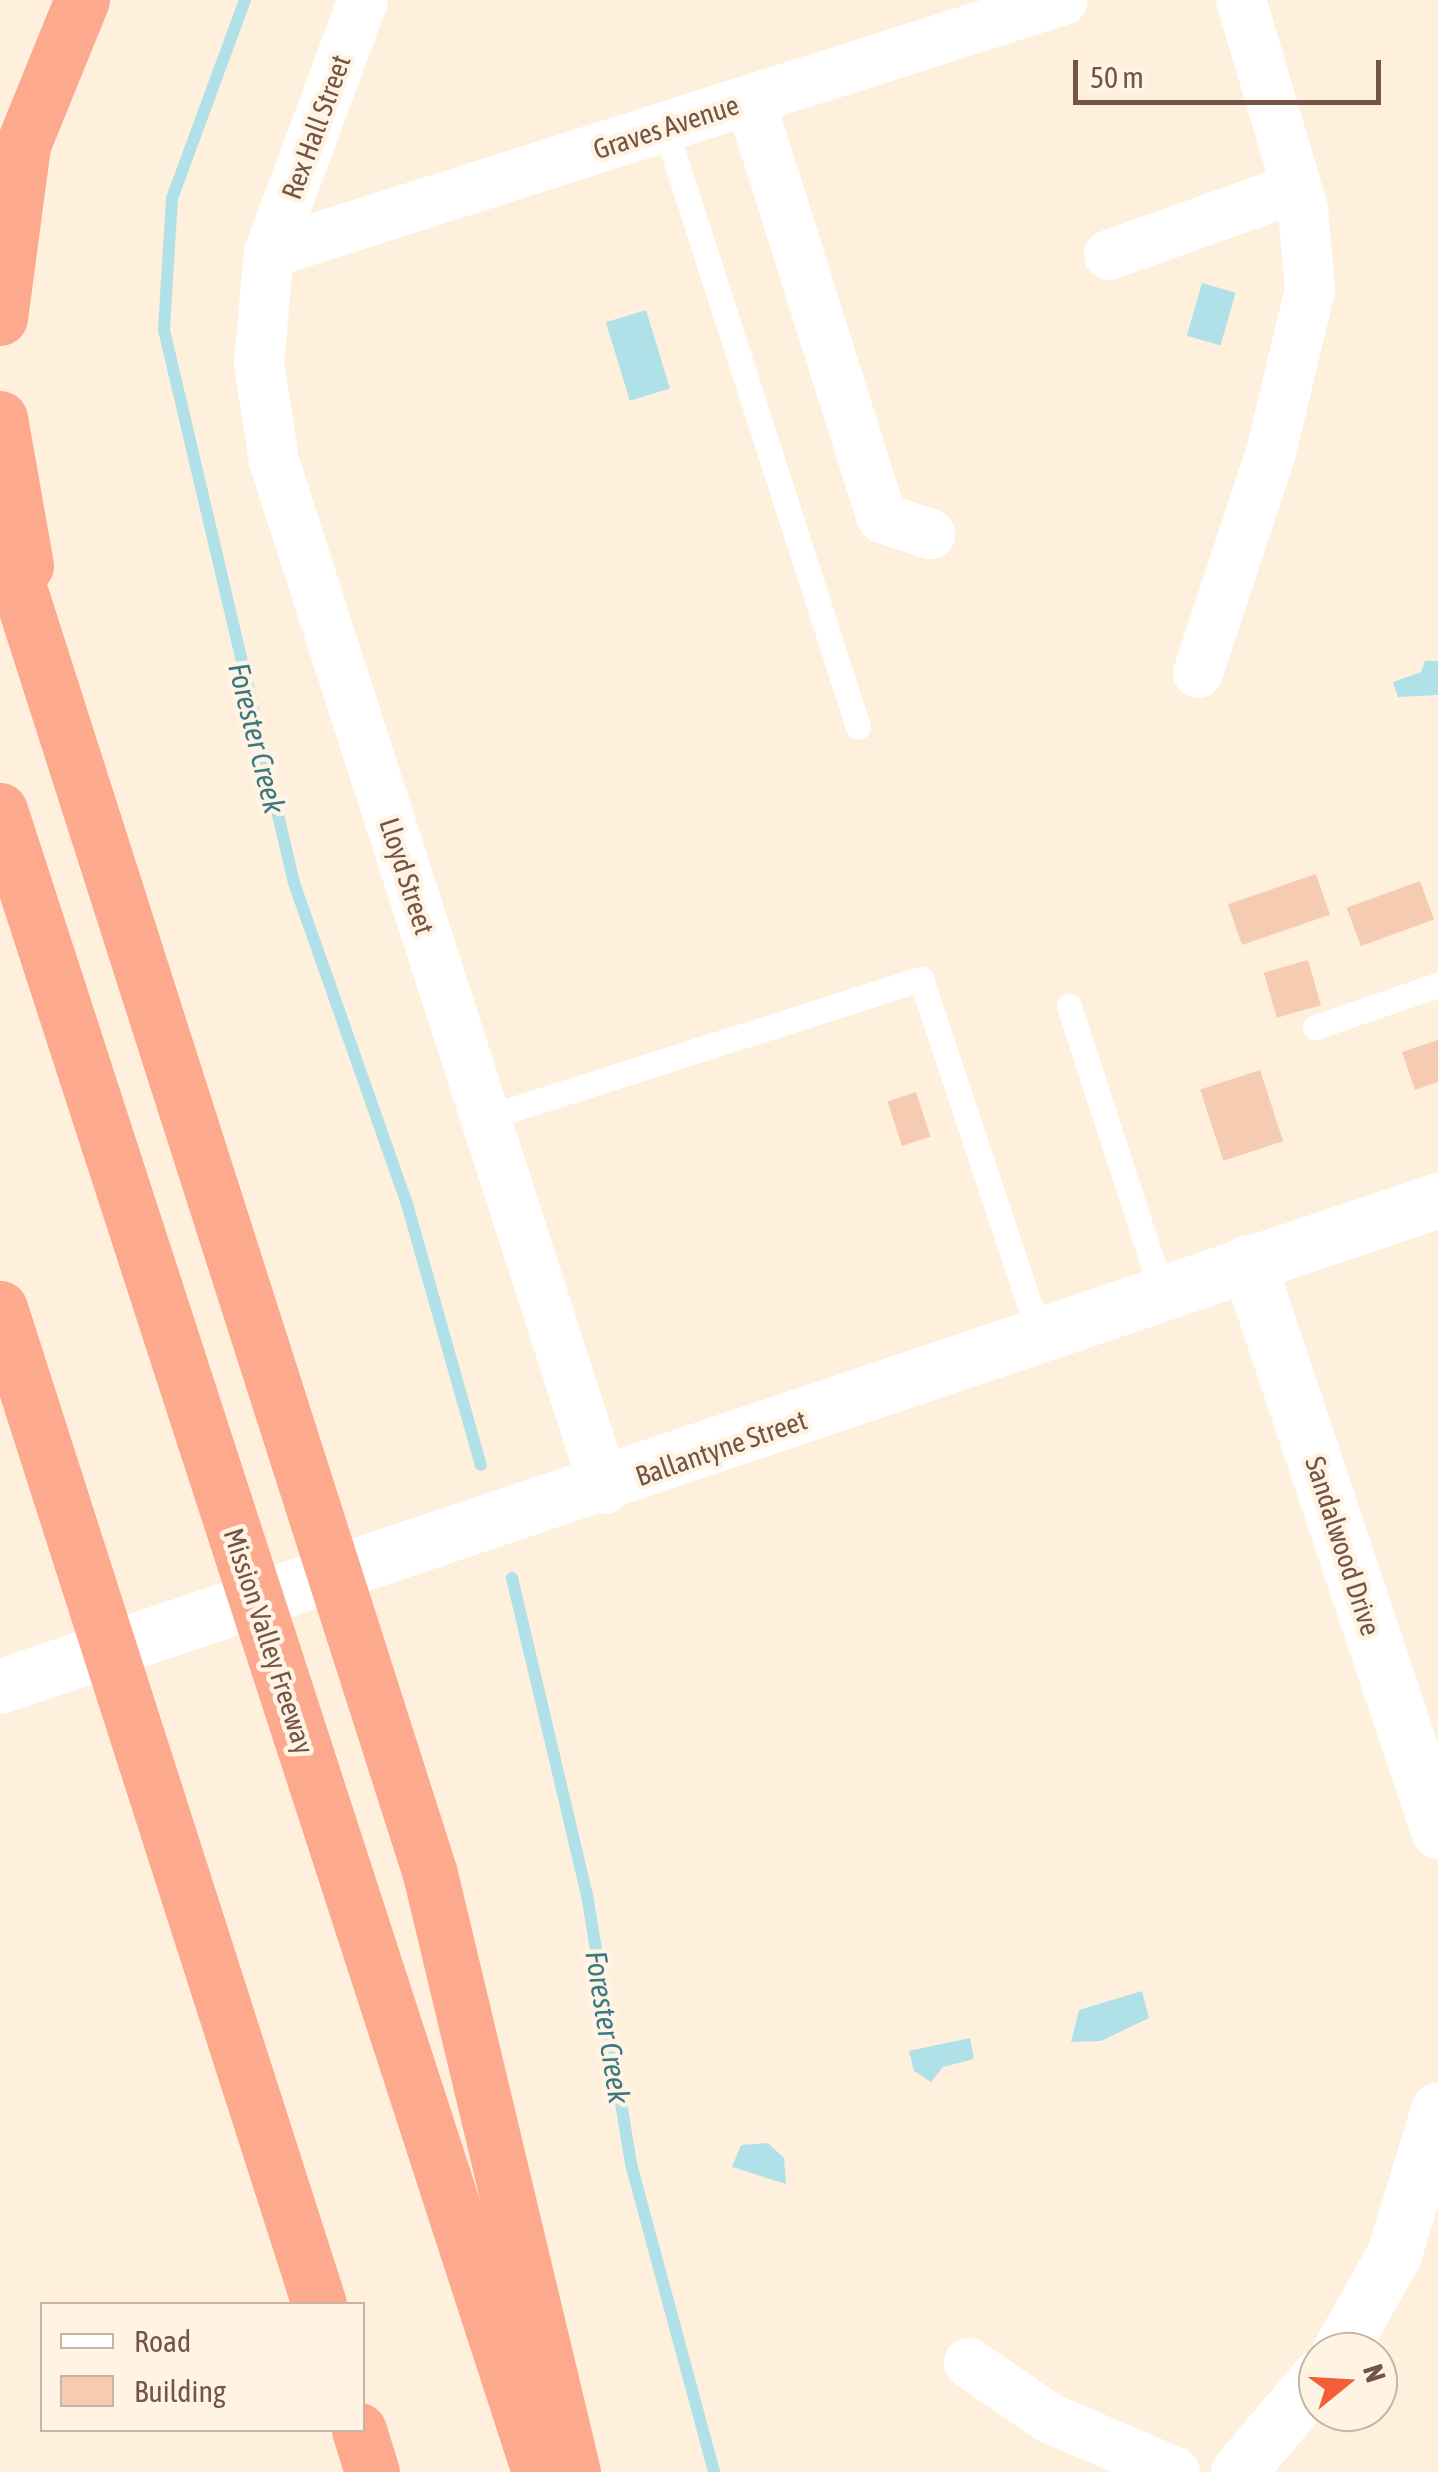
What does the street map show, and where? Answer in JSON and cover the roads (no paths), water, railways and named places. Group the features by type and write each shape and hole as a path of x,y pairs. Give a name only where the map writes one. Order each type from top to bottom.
{"highway":[{"path":"0,318 24,145 82,0"},
{"path":"0,418 54,701"},
{"path":"0,528 357,1627 435,1892 573,2472"},
{"name":"Mission Valley Freeway","path":"0,810 538,2472"},
{"path":"0,1308 87,1596 127,1698 318,2302"},
{"path":"0,1432 87,1596"},
{"path":"360,2432 372,2472"}],"main road":[{"name":"Ballantyne Street","path":"0,1686 605,1489 1248,1262 1438,1200"},
{"name":"Sandalwood Drive","path":"1248,1262 1438,1831"},
{"path":"1350,2332 1394,2254 1438,2110"},
{"path":"1238,2472 1298,2401"}],"street":[{"name":"Rex Hall Street","path":"269,254 362,0"},
{"name":"Graves Avenue","path":"269,254 1063,0"},
{"path":"1198,672 1271,452 1310,290 1296,188 1240,0"},
{"path":"750,100 882,518 930,534"},
{"path":"1109,255 1296,188"},
{"name":"Lloyd Street","path":"269,254 258,363 274,460 605,1489"},
{"path":"969,2363 1048,2418 1175,2472"}],"lane":[{"path":"665,127 858,727"},
{"path":"485,1118 921,979 1040,1336"},
{"path":"1315,1028 1438,985"},
{"path":"1069,1006 1162,1292"}],"water":[{"path":"1202,283 1236,293 1220,346 1187,336"},
{"path":"646,310 670,388 630,401 606,322"},
{"path":"1425,661 1438,661 1438,695 1398,697 1393,682 1421,672"},
{"path":"1142,1991 1149,2018 1101,2041 1071,2042 1079,2010"},
{"path":"970,2038 974,2059 943,2067 931,2082 914,2071 909,2051"},
{"path":"768,2143 784,2158 786,2184 732,2167 741,2145"}],"waterway":[{"name":"Forester Creek","path":"245,0 172,198 164,330 294,883 407,1204 481,1465"},
{"name":"Forester Creek","path":"512,1578 587,1895 631,2164 714,2472"}]}
